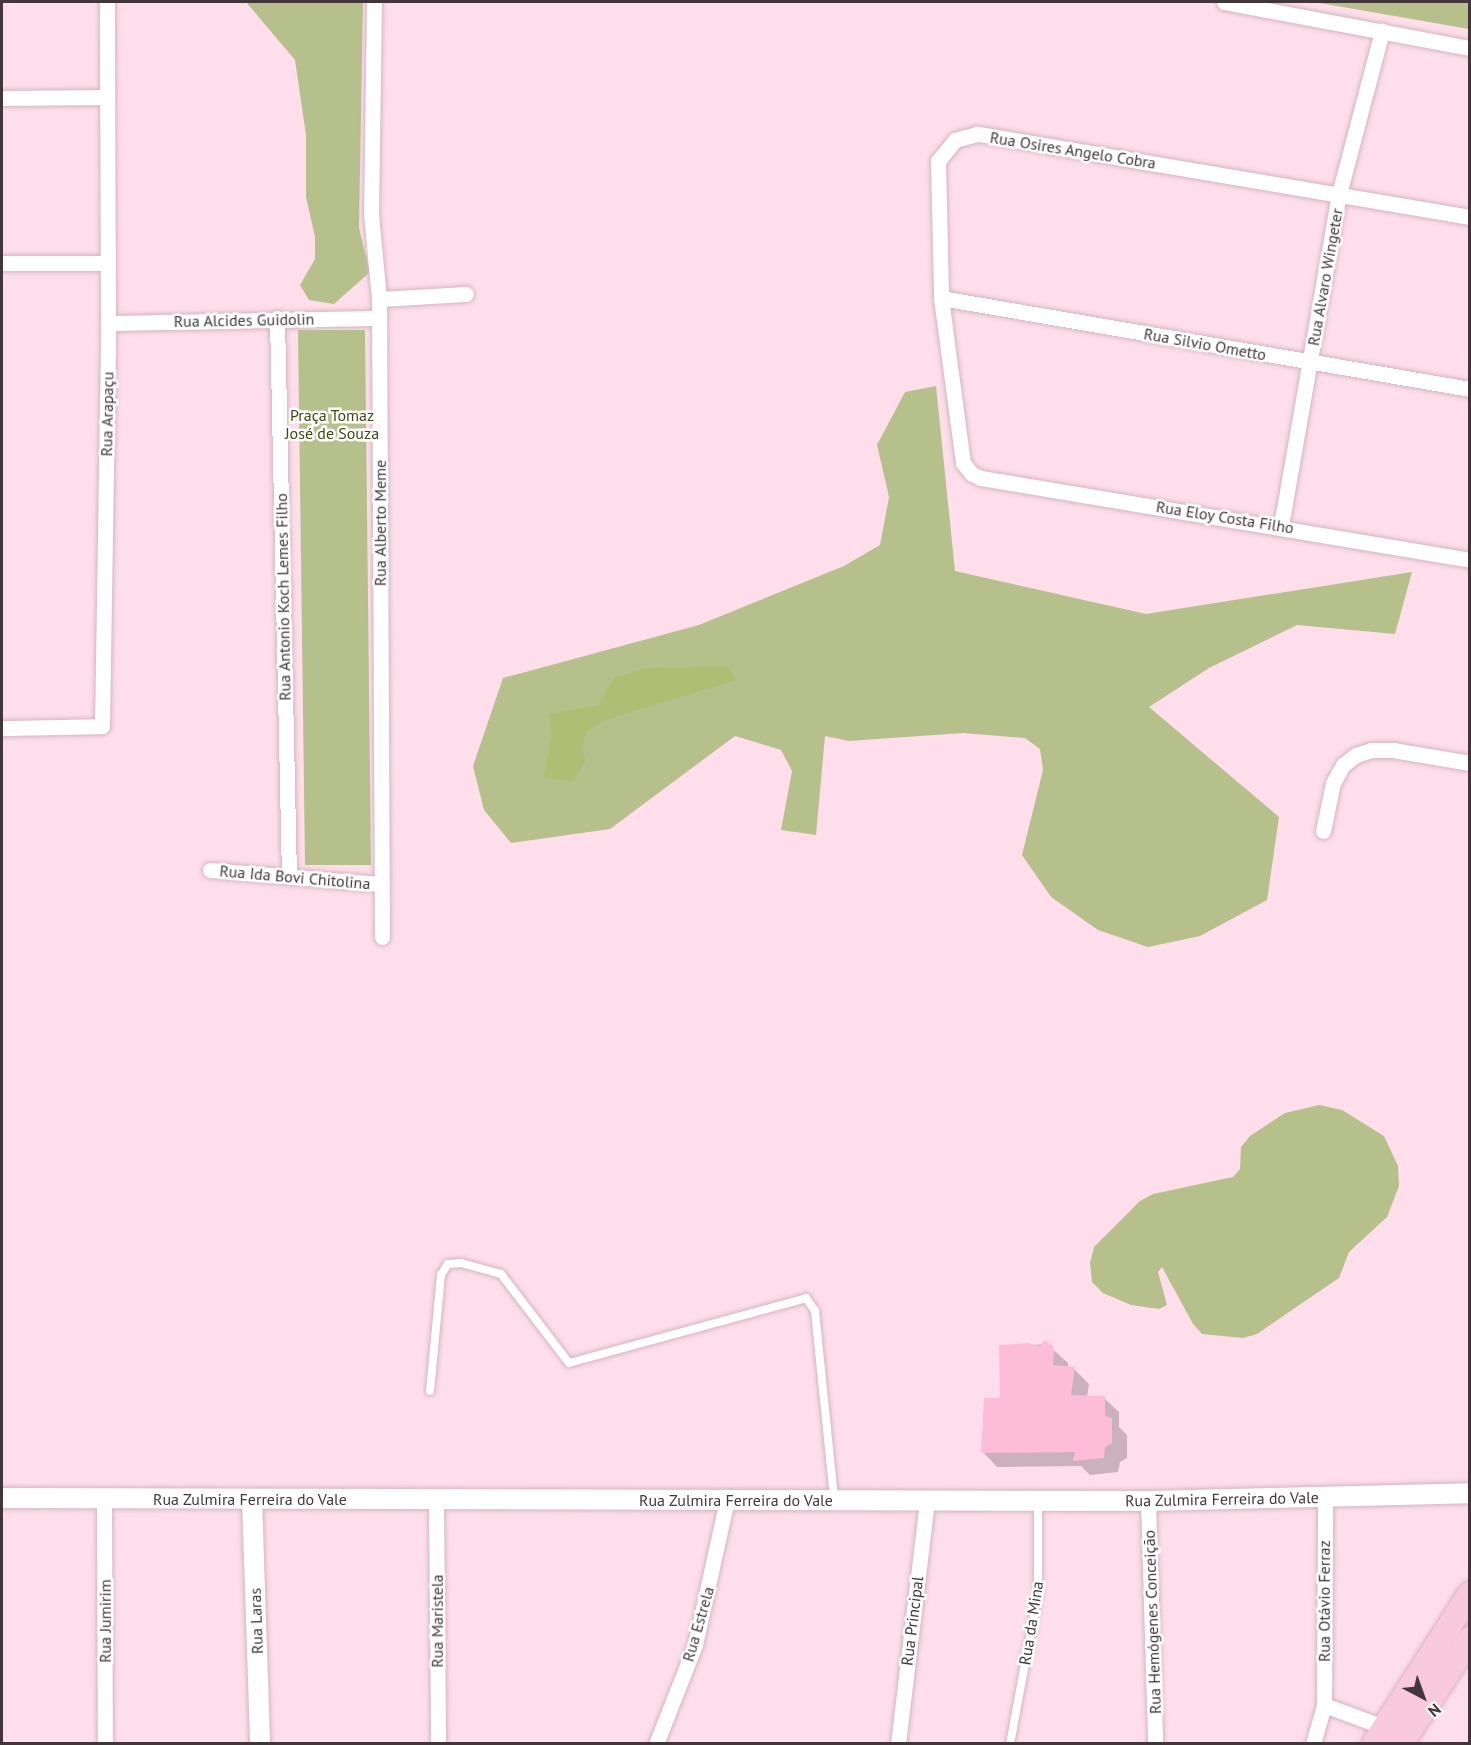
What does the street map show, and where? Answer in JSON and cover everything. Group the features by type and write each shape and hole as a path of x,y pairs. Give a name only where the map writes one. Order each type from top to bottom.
{"main road":[{"path":"1391,1737 1470,1594"},
{"path":"1391,1737 1470,1639"}],"street":[{"name":"Rua Arapaçu","path":"2,728 102,726 108,323 106,263 107,2"},
{"name":"Rua Alberto Meme","path":"374,2 371,214 379,299 382,937"},
{"path":"1224,2 1470,48"},
{"name":"Rua Alvaro Wingeter","path":"1281,526 1339,194 1382,31"},
{"path":"2,98 107,97"},
{"name":"Rua Osires Angelo Cobra","path":"981,478 963,463 941,298 938,160 955,140 977,134 1470,217"},
{"path":"2,262 106,263"},
{"path":"379,299 466,294"},
{"name":"Rua Silvio Ometto","path":"941,298 1470,389"},
{"name":"Rua Alcides Guidolin","path":"108,323 277,318 379,318"},
{"name":"Rua Antonio Koch Lemes Filho","path":"277,318 289,876"},
{"name":"Rua Eloy Costa Filho","path":"981,478 1281,526 1470,560"},
{"path":"1323,831 1333,783 1343,765 1356,755 1371,750 1393,750 1470,763"},
{"name":"Rua Ida Bovi Chitolina","path":"210,870 381,884"},
{"name":"Rua Zulmira Ferreira do Vale","path":"2,1498 1148,1501 1470,1493"},
{"name":"Rua Otávio Ferraz","path":"1313,1743 1324,1705 1325,1497"},
{"name":"Rua Jumirim","path":"104,1498 105,1743"},
{"name":"Rua Laras","path":"252,1499 260,1743"},
{"name":"Rua Maristela","path":"436,1499 438,1743"},
{"name":"Rua Principal","path":"897,1743 927,1499"},
{"name":"Rua Estrela","path":"656,1743 695,1645 727,1500"},
{"name":"Rua Hemógenes Conceição","path":"1148,1501 1155,1743"},
{"path":"1324,1705 1391,1737"}],"lane":[{"path":"430,1391 441,1275 448,1264 461,1263 501,1274 569,1363 806,1298 815,1311 834,1500"},
{"name":"Rua da Mina","path":"1010,1743 1038,1595 1038,1501"}],"green space":[{"path":"246,2 363,2 359,228 370,272 334,304 309,300 300,285 315,259 315,237 306,197 306,135 295,60"},
{"path":"1314,2 1469,2 1469,29"},
{"name":"Praça Tomaz José de Souza","path":"298,330 365,330 371,865 305,865"},
{"path":"936,386 955,571 1146,614 1412,572 1395,634 1297,625 1209,668 1149,707 1279,817 1267,900 1200,936 1148,947 1098,930 1051,897 1022,855 1043,770 1040,749 1025,738 963,733 849,741 825,736 816,835 781,830 792,771 781,750 735,736 610,829 511,843 484,810 473,766 503,678 699,625 844,566 880,545 889,497 877,445 905,392"},
{"path":"1319,1105 1342,1110 1384,1136 1398,1166 1399,1186 1387,1217 1349,1252 1339,1278 1257,1334 1243,1338 1202,1334 1193,1324 1162,1267 1158,1272 1167,1305 1159,1309 1131,1305 1103,1293 1092,1282 1090,1263 1094,1247 1140,1201 1153,1194 1233,1177 1240,1169 1241,1147 1250,1136 1285,1113"}],"shaded area":[{"path":"728,666 736,680 602,721 586,732 582,748 586,761 572,782 544,777 552,733 549,714 599,705 614,678 645,668"}],"building":[{"path":"1045,1340 1054,1347 1053,1365 1075,1367 1071,1395 1105,1396 1105,1416 1112,1418 1112,1443 1105,1447 1104,1458 1073,1461 1075,1452 981,1453 984,1398 1000,1398 999,1345 1027,1343 1040,1346"}]}
